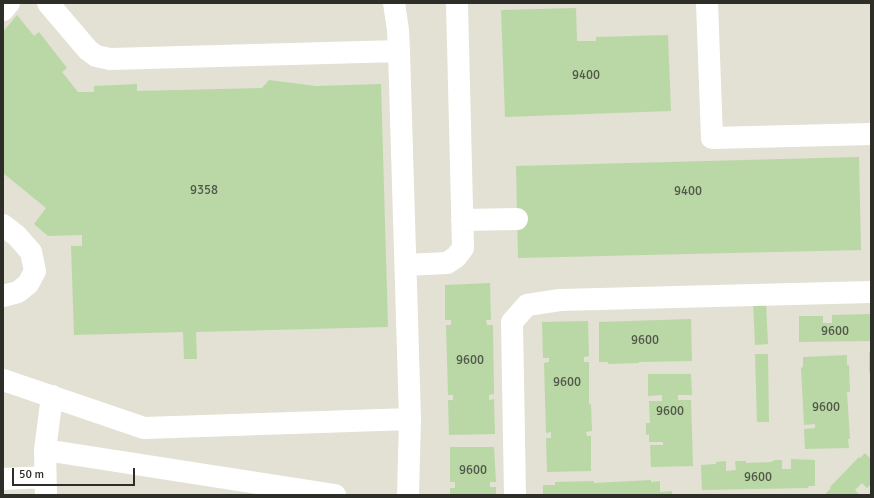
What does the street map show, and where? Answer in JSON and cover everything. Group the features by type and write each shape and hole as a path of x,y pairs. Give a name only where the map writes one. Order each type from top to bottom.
{"lane":[{"path":"3,10 9,3"},
{"path":"48,3 88,50 96,56 110,59 399,51"},
{"path":"394,3 399,51 406,265 410,419 408,495"},
{"path":"406,265 447,263 456,257 463,248 457,3"},
{"path":"701,6 712,138 871,134"},
{"path":"462,220 517,219"},
{"path":"3,225 17,236 31,252 36,271 28,284 18,292 3,296"},
{"path":"515,495 512,322 527,305 560,300 871,292"},
{"path":"3,380 144,428 410,419"},
{"path":"3,479 46,486 45,450 52,396"},
{"path":"45,450 231,487 336,495"}],"building":[{"path":"576,8 577,41 596,41 596,37 668,35 671,111 505,117 501,10"},
{"path":"17,15 34,36 39,32 67,68 62,72 78,92 94,92 94,86 137,84 137,91 262,88 269,80 316,86 381,84 388,327 196,332 197,359 184,359 183,332 74,335 71,246 82,246 82,235 48,236 34,224 46,208 3,173 3,32"},
{"path":"859,157 861,250 518,258 516,166"},
{"path":"490,283 491,320 486,320 487,325 493,325 494,394 489,395 489,400 494,399 495,434 449,435 448,400 453,400 453,395 448,395 446,325 451,325 451,320 445,320 445,285"},
{"path":"753,302 766,302 768,344 755,345"},
{"path":"871,314 871,341 799,342 799,316 823,316 823,323 832,323 832,315"},
{"path":"691,319 692,361 608,364 608,362 599,362 599,322"},
{"path":"588,321 589,356 584,357 584,362 589,362 589,404 591,404 592,431 586,432 587,436 591,436 591,471 547,472 546,438 551,438 551,432 546,433 544,363 549,362 549,358 543,358 542,322"},
{"path":"869,352 871,352 871,372 869,373"},
{"path":"755,354 768,354 769,422 757,422"},
{"path":"847,355 850,392 847,392 850,439 848,439 849,448 805,449 804,429 815,428 815,424 804,425 801,368 803,367 803,357"},
{"path":"648,374 691,374 692,395 678,395 678,400 691,400 693,466 651,467 650,445 663,445 663,442 649,442 649,434 646,435 646,423 650,423 649,401 662,401 662,395 648,396"},
{"path":"450,447 494,447 496,482 490,482 490,487 496,487 496,495 450,495 450,488 455,488 455,482 450,482"},
{"path":"865,453 871,459 871,484 867,488 862,483 855,490 860,495 824,495 859,457 860,458"},
{"path":"791,459 815,460 815,486 809,486 808,488 702,490 701,465 716,464 716,462 726,461 726,471 736,470 735,461 746,461 746,463 782,460 782,469 791,469"},
{"path":"651,480 651,482 660,481 660,492 672,491 672,495 543,495 543,485 555,485 555,482 594,481 594,483"}]}
